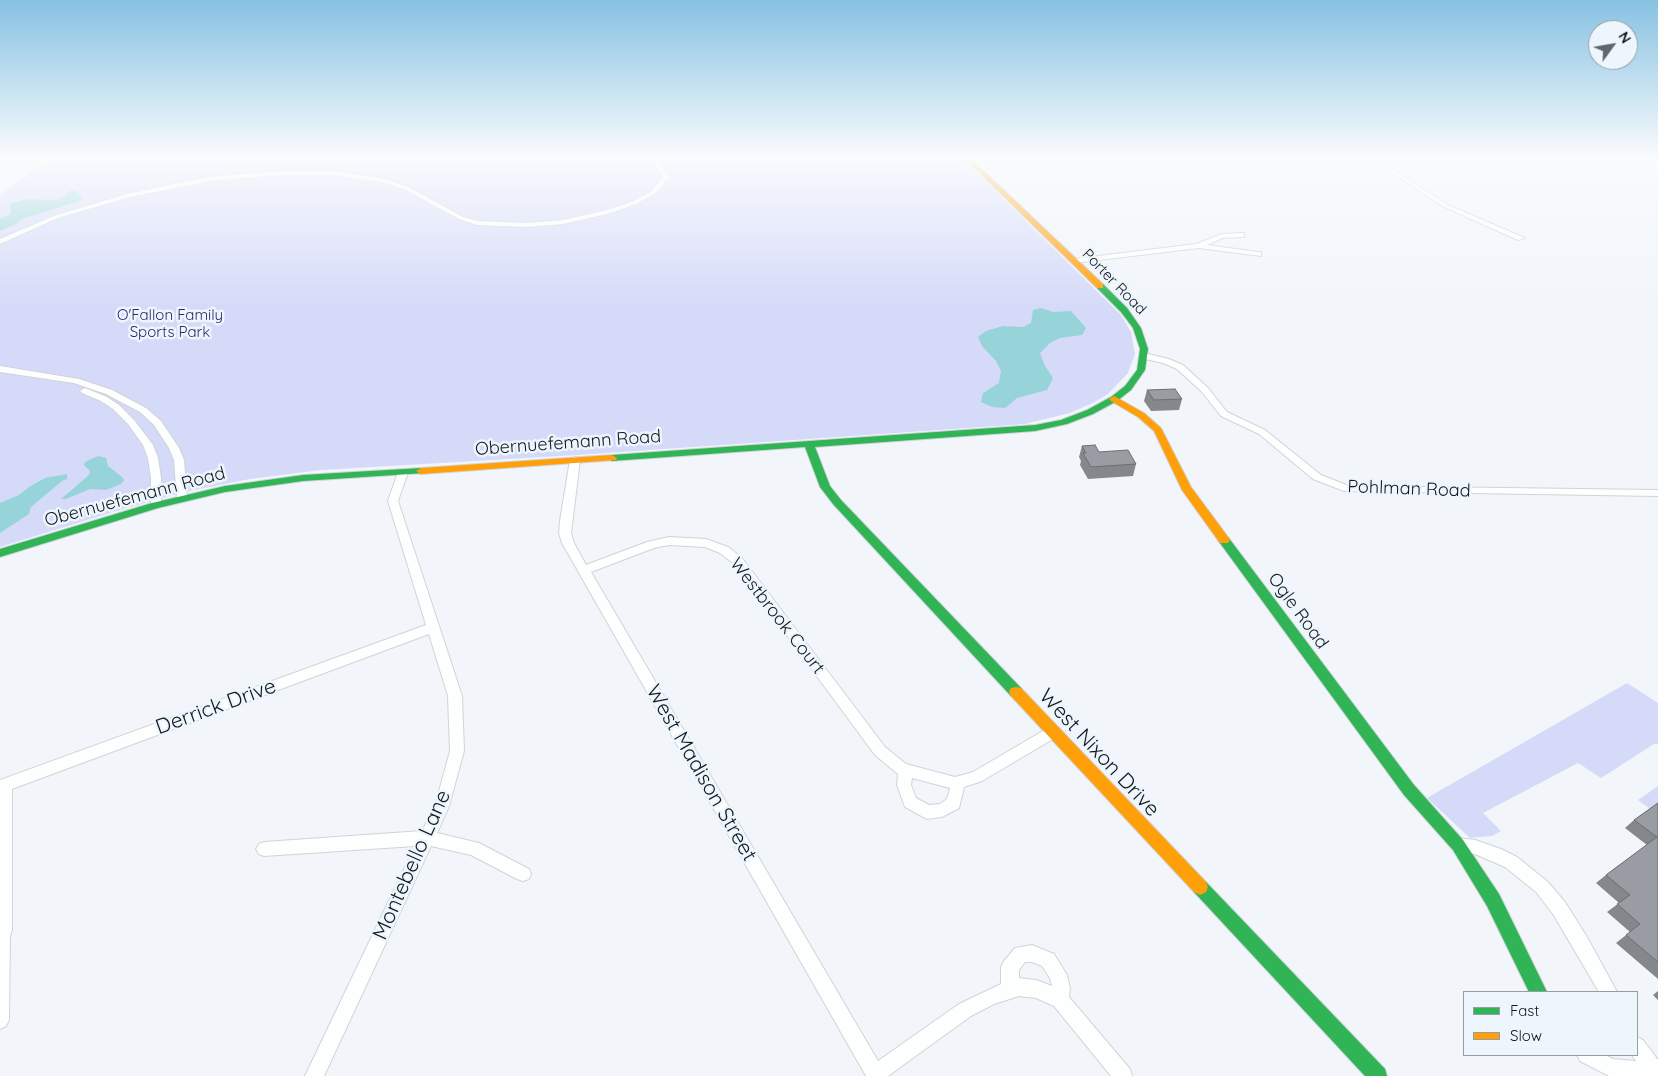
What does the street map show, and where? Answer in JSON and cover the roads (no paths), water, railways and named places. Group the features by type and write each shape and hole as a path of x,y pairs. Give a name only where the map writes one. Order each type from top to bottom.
{"street":[{"path":"0,242 56,218 93,206"},
{"path":"442,206 460,218 477,222 498,225 536,225 578,220 625,206"},
{"name":"Porter Road","path":"1017,206 1132,319 1141,336 1144,356"},
{"path":"1446,206 1521,238"},
{"path":"1197,246 1222,236 1241,235"},
{"path":"1074,261 1197,246 1217,247 1258,254"},
{"name":"Obernuefemann Road","path":"0,553 182,498 285,480 1035,428 1064,422 1114,399 1135,380 1142,370 1144,356"},
{"name":"Pohlman Road","path":"1144,356 1166,361 1180,367 1205,390 1224,414 1262,432 1317,477 1348,489 1658,493"},
{"path":"0,369 76,381 109,392 143,410 158,422 168,435 174,448 178,460 182,498"},
{"path":"0,377 77,388 104,399 116,407 148,445 156,478 156,505"},
{"name":"Ogle Road","path":"1114,399 1142,415 1158,430 1186,488 1408,790 1458,845 1493,900 1538,991"},
{"name":"West Nixon Drive","path":"809,444 825,487 837,502 1378,1076"},
{"name":"West Madison Street","path":"575,460 565,533 584,570 876,1075"},
{"name":"Montebello Lane","path":"314,1076 442,806 457,751 455,696 393,500 403,472"},
{"name":"Westbrook Court","path":"584,570 651,545 669,541 706,543 724,550 738,561 880,751 905,770 955,783 976,777 1053,732"},
{"name":"Derrick Drive","path":"3,786 432,628"},
{"path":"905,770 904,786 910,802 927,812 942,810 954,802 958,782"},
{"path":"0,1020 3,786"},
{"path":"264,849 426,838 474,848 523,874"},
{"path":"1458,845 1475,847 1495,854 1519,868 1542,887 1559,908 1577,936 1607,991"},
{"path":"1010,990 1010,967 1021,954 1032,953 1048,960 1058,975 1061,988 1060,1000"},
{"path":"876,1075 966,1010 990,997 1019,987 1036,989 1051,994 1060,1000 1123,1076"},
{"path":"1638,1047 1656,1074"},
{"path":"1588,1056 1612,1068 1656,1074"}],"park label":[{"name":"O'Fallon Family Sports Park","path":"170,324"}]}
